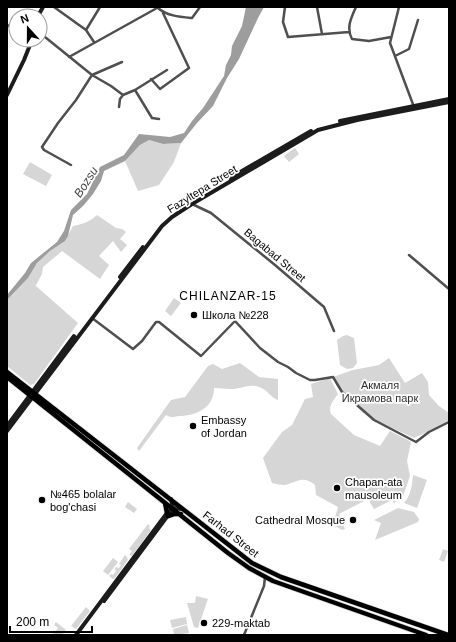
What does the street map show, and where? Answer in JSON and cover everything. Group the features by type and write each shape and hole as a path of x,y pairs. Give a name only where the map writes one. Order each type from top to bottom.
{"main road":[{"path":"7,95 29,48"},
{"name":"Fazyltepa Street","path":"7,431 32,394 160,225 191,203 318,130 449,99"},
{"name":"Fazyltepa Street","path":"414,108 449,102"},
{"name":"Fazyltepa Street","path":"7,426 162,226 191,203"},
{"path":"7,372 32,394"},
{"path":"7,377 32,394"},
{"name":"Farhad Street","path":"32,394 171,499 252,563 276,575 311,588 448,635"},
{"name":"Farhad Street","path":"32,394 239,561 265,577 318,598 426,635"},
{"path":"171,499 173,508"},
{"path":"164,501 167,507 167,514"},
{"path":"173,508 185,510"},
{"path":"79,634 167,514 173,508"},
{"path":"167,514 181,514"},
{"path":"308,594 311,591 311,588"},
{"path":"318,598 318,594 321,591"}],"street":[{"path":"54,7 86,30 94,42"},
{"path":"86,30 100,7"},
{"path":"69,57 157,7 163,13 188,68 160,89 151,79"},
{"path":"163,13 192,18 200,7"},
{"path":"285,7 283,22 288,37 349,32"},
{"path":"317,7 322,34"},
{"path":"356,7 349,23 349,32 353,40 370,41 391,37"},
{"path":"399,7 391,37 391,46 414,108"},
{"path":"395,56 409,49 418,20"},
{"path":"48,40 92,75 123,95"},
{"path":"70,165 44,150 42,147 92,75 122,62"},
{"path":"119,107 120,99 123,95 135,90 166,70"},
{"path":"135,90 152,118 159,119"},
{"name":"Bagabad Street","path":"191,203 211,213 324,307 334,331"},
{"path":"409,255 449,289"},
{"path":"92,318 133,349 142,341 156,322 159,322 201,356 235,321 260,348 278,362 288,366 296,373 310,380 333,378 342,392 374,420 416,442 429,432 449,422"},
{"path":"244,635 264,586 265,577"},
{"path":"264,586 270,580"}],"green space":[{"path":"149,140 163,144 181,143 174,162 159,185 138,191 125,161 140,145"},
{"path":"295,148 299,154 289,162 284,156"},
{"path":"30,162 52,175 46,186 23,174"},
{"path":"97,215 116,228 122,229 126,232 120,239 127,245 121,252 113,241 99,256 109,265 100,279 62,251 43,267 42,274 35,287 36,286 78,323 34,384 30,385 7,366 8,299 28,278 37,263 50,251 65,241 73,226 86,222"},
{"path":"174,298 181,303 171,316 165,311"},
{"path":"347,335 354,338 357,363 353,368 347,369 340,365 337,340"},
{"name":"Акмаля Икрамова парк","path":"389,358 405,383 422,373 428,382 429,395 439,406 449,413 449,422 414,438 375,420 342,393 333,377 353,370 379,365"},
{"path":"240,363 259,377 278,379 278,400 265,390 256,386 236,389 214,388 213,395 208,405 199,412 174,417 166,415 139,451 137,448 171,400 185,397 208,366 213,364 222,369"},
{"path":"330,378 338,394 331,406 331,414 354,435 380,446 390,431 411,442 407,461 410,476 403,496 394,503 392,500 374,509 368,499 339,514 345,529 342,530 333,525 338,507 316,495 315,485 307,480 300,480 285,485 272,483 263,458 282,432 292,425 305,399 313,397 311,384"},
{"path":"413,475 427,480 417,508 404,503 410,494"},
{"path":"128,502 137,509 134,513 125,507"},
{"path":"398,508 414,512 419,519 418,522 375,540 381,523 374,520"},
{"path":"148,524 151,530 132,556 129,555 132,551 129,549"},
{"path":"443,549 448,551 444,562 439,560"},
{"path":"125,555 128,560 113,579 109,576 111,574 113,575 116,571 116,567 119,568 121,565 119,564"},
{"path":"113,558 118,562 108,575 103,571"},
{"path":"196,596 208,599 198,628 194,627 187,603 195,603"},
{"path":"86,607 90,611 76,629 71,626"},
{"path":"186,617 187,624 172,628 170,620"},
{"path":"56,622 66,630 62,635 52,635 58,628 54,625"},
{"path":"187,625 189,633 174,635 173,629"}],"shaded area":[{"name":"Bozsu","path":"246,7 264,7 239,59 227,78 213,106 181,143 163,144 149,140 140,145 125,161 104,171 101,181 93,194 73,215 68,236 65,241 50,251 37,263 28,278 7,301 7,295 31,263 57,242 64,231 71,210 87,194 100,167 124,155 139,134 170,137 184,133 224,76 226,65 231,55 232,46 242,26"}],"place":[{"name":"Школа №228","path":"194,315"},
{"name":"Embassy of Jordan","path":"193,426"},
{"name":"Chapan-ata mausoleum","path":"337,488"},
{"name":"№465 bolalar bog'chasi","path":"42,500"},
{"name":"Cathedral Mosque","path":"353,520"},
{"name":"229-maktab","path":"204,623"}],"district":[{"name":"CHILANZAR-15","path":"228,296"}]}
